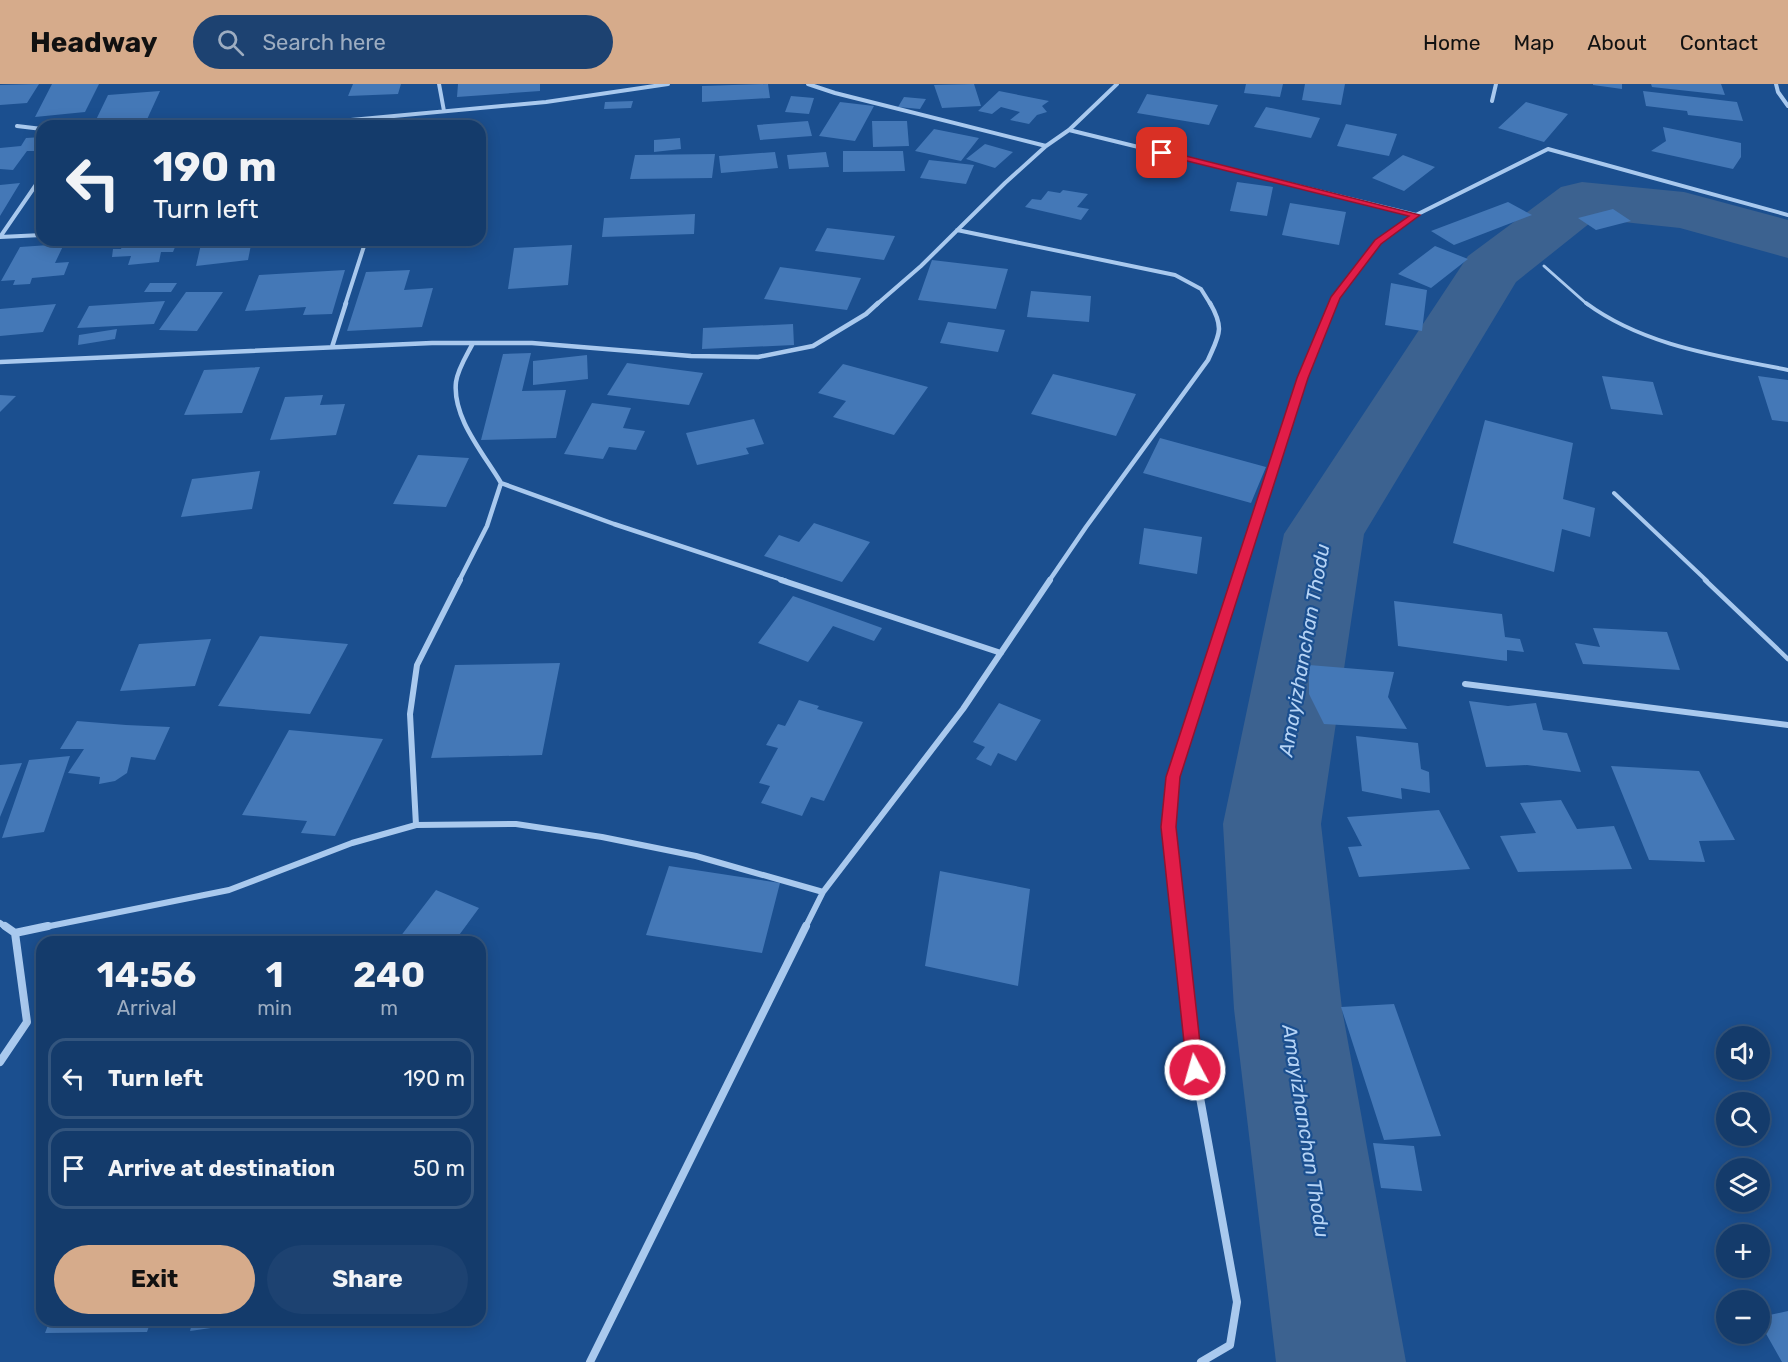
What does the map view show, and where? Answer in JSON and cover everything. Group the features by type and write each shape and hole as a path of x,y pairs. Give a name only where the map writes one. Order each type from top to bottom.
{"street":[{"path":"439,84 444,111"},
{"path":"349,120 546,102 668,84"},
{"path":"808,84 834,93 1046,146"},
{"path":"0,362 473,343 532,343 691,356 758,357 813,346 866,314 921,266 1005,183 1046,146 1069,130 1117,84"},
{"path":"1492,101 1496,84"},
{"path":"1776,84 1778,92 1788,106"},
{"path":"17,126 36,128"},
{"path":"1069,130 1416,215"},
{"path":"1201,1362 1230,1345 1237,1302 1195,1070 1168,827 1173,777 1303,378 1336,297 1378,242 1416,215 1548,149 1788,215"},
{"path":"0,237 36,185"},
{"path":"590,1362 823,892 963,709 1086,527 1208,360 1220,332 1216,314 1202,289 1176,275 957,230"},
{"path":"0,237 36,235"},
{"path":"332,347 364,246"},
{"path":"473,343 456,380 458,402 465,422 501,483 614,524 1001,653"},
{"path":"416,825 410,714 417,665 487,526 501,483"},
{"path":"1465,684 1788,725"},
{"path":"0,923 15,933 229,890 352,843 416,825 516,824 602,837 696,856 823,892"},
{"path":"0,1062 27,1022 15,933"}],"lane":[{"path":"1544,266 1588,305 1626,328 1665,343 1788,370"},
{"path":"1614,493 1788,659"}],"building":[{"path":"39,84 27,103 0,105 0,85"},
{"path":"52,84 99,84 85,112 35,117"},
{"path":"353,84 401,84 398,94 348,96"},
{"path":"458,84 540,84 540,91 457,97"},
{"path":"768,84 770,98 702,102 702,86"},
{"path":"974,84 981,106 942,108 934,85"},
{"path":"1246,84 1283,84 1280,97 1244,93"},
{"path":"1305,84 1345,84 1341,105 1302,100"},
{"path":"1622,84 1622,89 1593,85"},
{"path":"1651,84 1721,84 1725,95 1652,87"},
{"path":"160,91 147,120 96,120 108,95"},
{"path":"999,91 1049,101 1042,106 1047,112 1037,115 1029,124 1010,120 1020,112 1001,107 992,114 978,111"},
{"path":"1643,91 1737,102 1743,121 1688,115 1687,111 1646,106"},
{"path":"1147,94 1218,105 1209,125 1137,113"},
{"path":"791,96 814,98 809,114 785,112"},
{"path":"904,97 926,99 920,109 898,107"},
{"path":"633,101 631,108 604,109 605,102"},
{"path":"840,102 874,106 855,141 819,136"},
{"path":"1526,102 1568,114 1544,142 1498,128"},
{"path":"1266,107 1320,118 1311,138 1254,127"},
{"path":"808,121 812,136 760,140 757,125"},
{"path":"872,121 907,121 909,146 873,147"},
{"path":"1346,124 1397,134 1389,156 1337,146"},
{"path":"1663,127 1741,143 1741,157 1733,169 1651,151 1666,141"},
{"path":"934,129 979,138 961,161 915,151"},
{"path":"36,137 36,151 27,151 13,170 0,169 0,148 21,146 26,138"},
{"path":"680,138 681,149 654,152 654,140"},
{"path":"985,144 1013,152 995,168 966,159"},
{"path":"843,151 903,151 905,171 843,172"},
{"path":"775,152 778,168 721,173 719,156"},
{"path":"826,152 829,167 789,169 787,155"},
{"path":"715,154 712,178 630,179 635,155"},
{"path":"1403,155 1435,167 1404,191 1372,178"},
{"path":"929,160 974,165 966,184 920,178"},
{"path":"1237,182 1273,187 1267,216 1230,211"},
{"path":"20,183 0,216 0,185"},
{"path":"1063,190 1088,194 1077,207 1089,209 1081,220 1025,207 1032,199 1041,200 1048,191 1060,193"},
{"path":"1508,202 1532,215 1454,245 1431,231"},
{"path":"1290,203 1346,212 1339,245 1282,235"},
{"path":"1613,209 1631,221 1596,230 1578,218"},
{"path":"695,214 694,234 602,237 604,218"},
{"path":"827,228 895,236 884,260 815,251"},
{"path":"572,245 568,285 508,289 514,248"},
{"path":"63,246 55,263 69,262 64,275 32,278 30,284 13,285 15,280 1,281 20,247"},
{"path":"122,246 176,246 173,252 161,252 159,262 128,265 131,256 112,257 113,249 121,249"},
{"path":"201,246 251,246 248,260 196,266"},
{"path":"1435,246 1468,259 1431,288 1398,274"},
{"path":"932,260 1008,269 996,309 918,300"},
{"path":"780,267 861,278 847,310 764,299"},
{"path":"345,270 332,314 303,315 306,307 245,311 259,275"},
{"path":"410,270 404,290 433,288 422,327 347,331 366,272"},
{"path":"150,283 177,283 171,292 144,292"},
{"path":"1391,283 1427,290 1422,331 1385,325"},
{"path":"1031,291 1091,296 1089,322 1027,317"},
{"path":"186,292 223,292 197,331 159,330"},
{"path":"165,301 154,324 77,328 89,306"},
{"path":"56,304 43,332 0,336 0,309"},
{"path":"948,322 1005,330 998,352 940,343"},
{"path":"793,324 794,345 702,349 703,328"},
{"path":"117,329 115,339 78,345 79,335"},
{"path":"531,353 522,391 566,390 556,438 481,440 503,354"},
{"path":"587,355 588,379 533,385 533,361"},
{"path":"627,363 703,373 689,405 607,395"},
{"path":"843,364 928,387 894,435 833,417 846,401 818,393"},
{"path":"260,367 242,413 184,415 204,370"},
{"path":"1053,374 1136,394 1116,436 1031,414"},
{"path":"1602,376 1653,382 1663,415 1611,409"},
{"path":"1758,376 1788,380 1788,422 1772,420"},
{"path":"0,395 16,396 0,412"},
{"path":"323,395 320,405 345,404 336,435 270,440 285,397"},
{"path":"592,403 631,408 623,428 645,431 636,450 609,447 603,459 564,454"},
{"path":"754,419 764,444 746,448 749,454 697,465 686,433"},
{"path":"1485,420 1573,443 1563,499 1595,508 1590,537 1562,529 1554,572 1453,543"},
{"path":"1160,438 1266,467 1251,503 1143,473"},
{"path":"418,455 469,458 446,507 393,504"},
{"path":"260,471 252,509 181,517 192,479"},
{"path":"814,523 870,542 842,582 764,556 779,535 799,542"},
{"path":"1144,528 1202,537 1197,574 1139,564"},
{"path":"793,596 882,628 874,641 833,626 808,662 758,643"},
{"path":"1394,601 1502,614 1505,637 1520,639 1524,652 1507,650 1507,661 1398,646"},
{"path":"1593,628 1667,632 1680,670 1583,664 1575,643 1600,647"},
{"path":"260,636 348,644 310,714 218,706"},
{"path":"211,639 195,686 120,691 139,644"},
{"path":"560,663 542,755 431,758 455,665"},
{"path":"1309,665 1394,672 1388,697 1407,729 1324,724 1309,694"},
{"path":"799,700 819,706 817,709 863,722 824,801 811,797 802,816 761,803 770,786 759,783 778,748 766,745 778,724 785,726"},
{"path":"1469,701 1508,706 1536,703 1543,730 1567,733 1581,772 1527,765 1486,767"},
{"path":"999,703 1041,720 1016,761 998,753 991,766 976,759 985,747 973,742"},
{"path":"77,721 170,727 155,760 131,757 127,773 115,781 99,784 100,777 68,773 84,749 60,749"},
{"path":"289,730 383,739 335,836 301,833 307,821 242,815"},
{"path":"1356,736 1418,743 1421,769 1429,772 1430,793 1401,788 1402,799 1362,791"},
{"path":"70,756 44,832 2,838 29,760"},
{"path":"22,763 0,817 0,765"},
{"path":"1611,766 1699,771 1735,840 1699,841 1705,862 1649,860"},
{"path":"1561,800 1577,829 1614,826 1632,869 1518,872 1500,836 1536,833 1520,803"},
{"path":"1439,810 1470,869 1359,877 1348,847 1362,846 1347,817"},
{"path":"669,866 780,883 762,953 646,935"},
{"path":"940,871 1030,889 1018,986 925,966"},
{"path":"436,890 479,908 458,936 401,936"},
{"path":"1394,1004 1441,1136 1384,1140 1341,1007"},
{"path":"1373,1143 1414,1146 1422,1191 1381,1188"},
{"path":"1788,1311 1788,1362 1782,1362 1770,1341 1770,1315"},
{"path":"48,1326 149,1326 147,1332 45,1333"},
{"path":"191,1326 224,1326 190,1331"}],"waterway":[{"name":"Amayizhanchan Thodu","path":"1341,1362 1288,1009 1272,824 1324,534 1491,270 1582,200 1684,210 1788,239"}],"route":[{"path":"1162,153 1416,215 1378,242 1336,297 1303,378 1173,777 1168,827 1195,1070"}]}
